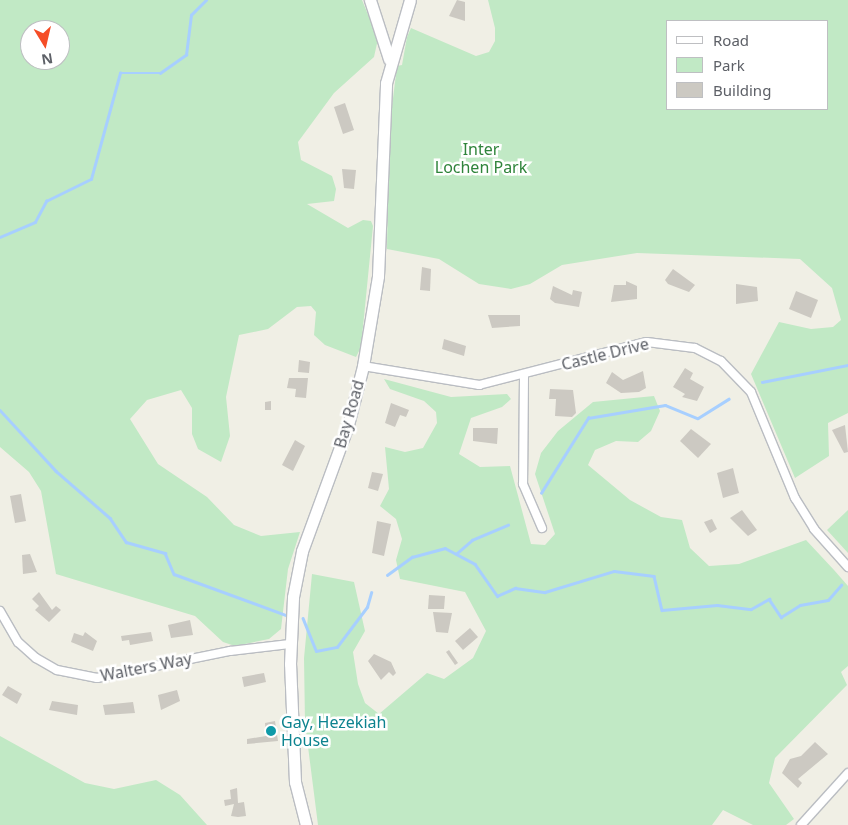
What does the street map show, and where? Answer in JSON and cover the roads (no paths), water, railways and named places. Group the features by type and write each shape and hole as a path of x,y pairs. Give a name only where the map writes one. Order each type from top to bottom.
{"main road":[{"path":"370,0 389,63"},
{"name":"Bay Road","path":"306,825 295,782 290,644 302,551 348,425 363,366 378,276 381,147 389,63 410,0"}],"street":[{"name":"Castle Drive","path":"363,366 473,385 524,375 648,342 675,343 709,354 731,370 755,398 795,498 814,529 848,567"},
{"path":"524,375 523,484 542,528"},
{"name":"Walters Way","path":"0,611 18,642 36,658 76,675 97,678 230,651 290,644"},
{"path":"802,825 848,774"}],"waterway":[{"path":"0,237 35,222 46,201 91,179 120,73 160,73 186,55 191,15 206,0"},
{"path":"762,382 848,365"},
{"path":"541,493 588,418 665,405 698,418 729,399"},
{"path":"0,410 56,471 110,518 126,542 165,553 174,574 286,615"},
{"path":"456,554 472,540 508,525"},
{"path":"387,575 412,557 445,548 475,564 497,596 515,588 545,592 614,571 654,576 662,610 717,605 751,609 769,599 781,617 800,605 828,600 841,585"},
{"path":"303,618 316,651 337,647 367,607 371,593"}],"place":[{"name":"Gay, Hezekiah House","path":"271,731"}],"park label":[{"name":"Inter Lochen Park","path":"481,158"}]}
